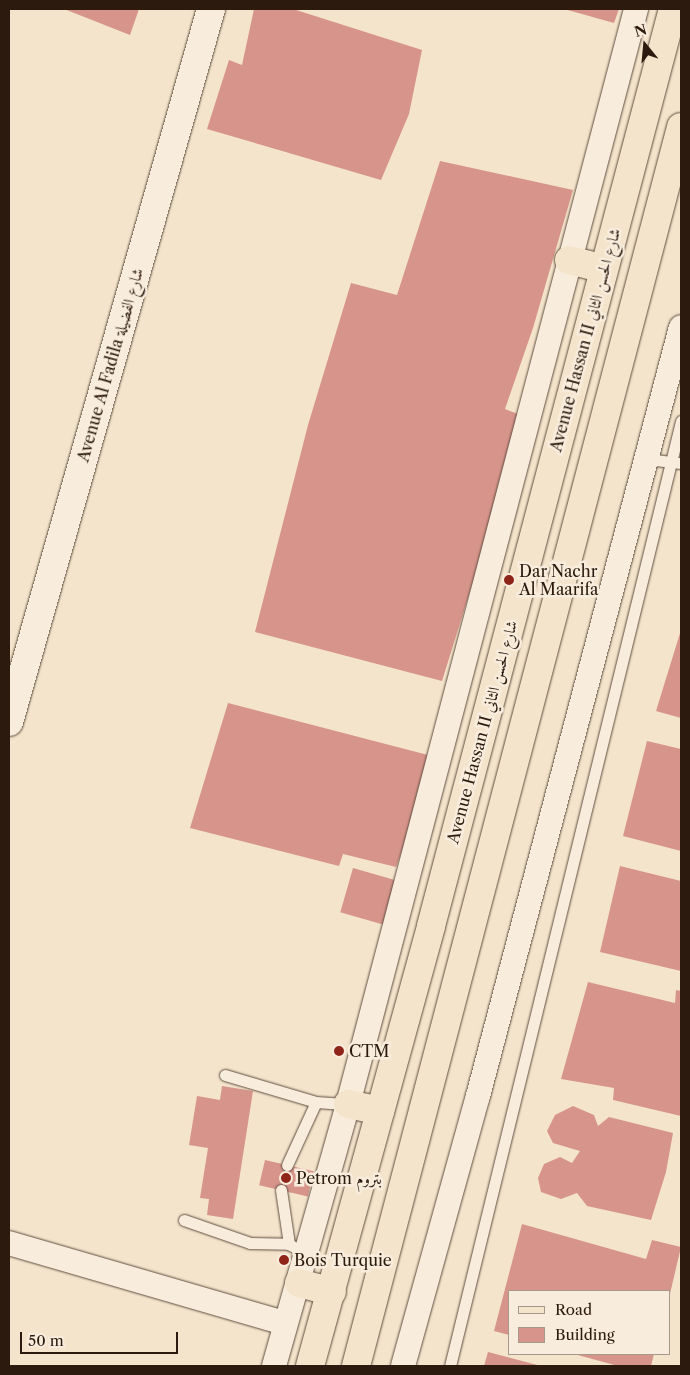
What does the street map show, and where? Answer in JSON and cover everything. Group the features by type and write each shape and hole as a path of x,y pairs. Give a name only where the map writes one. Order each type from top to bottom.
{"main road":[{"name":"Avenue Hassan II شارع الحسن الثاني","path":"310,1366 332,1292 673,9"},
{"path":"356,1366 681,127"},
{"path":"570,260 604,269"},
{"path":"348,1104 380,1111"},
{"path":"299,1283 332,1292"}],"street":[{"name":"Avenue Al Fadila شارع الفضيلة","path":"9,722 211,9"},
{"path":"274,1366 285,1323 299,1283 298,1249 348,1104 636,9"},
{"path":"402,1366 679,342"},
{"path":"9,1244 285,1323"}],"lane":[{"path":"450,1366 676,462 681,420"},
{"path":"648,459 676,462"},
{"path":"225,1075 316,1102 348,1104"},
{"path":"287,1165 316,1102"},
{"path":"184,1220 250,1243 298,1249 281,1190"}],"building":[{"path":"64,9 139,9 130,35"},
{"path":"254,9 293,9 422,50 409,114 381,180 207,129 229,60 242,65"},
{"path":"564,9 619,9 614,23"},
{"path":"440,161 573,190 533,328 505,409 518,414 486,540 442,681 255,632 308,425 351,283 397,295"},
{"path":"681,630 681,718 656,711"},
{"path":"228,703 428,755 413,821 396,867 343,854 339,866 190,828"},
{"path":"647,741 681,749 681,851 623,836"},
{"path":"620,866 681,881 681,971 600,952"},
{"path":"353,868 399,881 386,925 340,912"},
{"path":"588,982 675,1003 676,990 681,991 681,1116 613,1100 614,1088 561,1079"},
{"path":"222,1086 253,1091 233,1219 207,1215 209,1199 200,1198 208,1148 189,1145 197,1096 220,1100"},
{"path":"573,1106 594,1115 598,1126 609,1117 673,1133 666,1172 651,1220 587,1206 577,1193 561,1199 541,1192 538,1178 544,1164 560,1157 572,1163 580,1151 553,1143 547,1131 555,1115"},
{"name":"Petrom بتروم","path":"265,1160 314,1171 308,1197 259,1185"},
{"path":"522,1224 646,1259 652,1240 681,1247 670,1294 670,1290 508,1290 508,1335 494,1331"},
{"path":"488,1352 541,1366 484,1366"},
{"path":"578,1355 654,1355 651,1366 618,1366"}],"place":[{"name":"Dar Nachr Al Maarifa","path":"509,580"},
{"name":"CTM","path":"339,1051"},
{"name":"Petrom بتروم","path":"286,1178"},
{"name":"Bois Turquie","path":"284,1260"}]}
